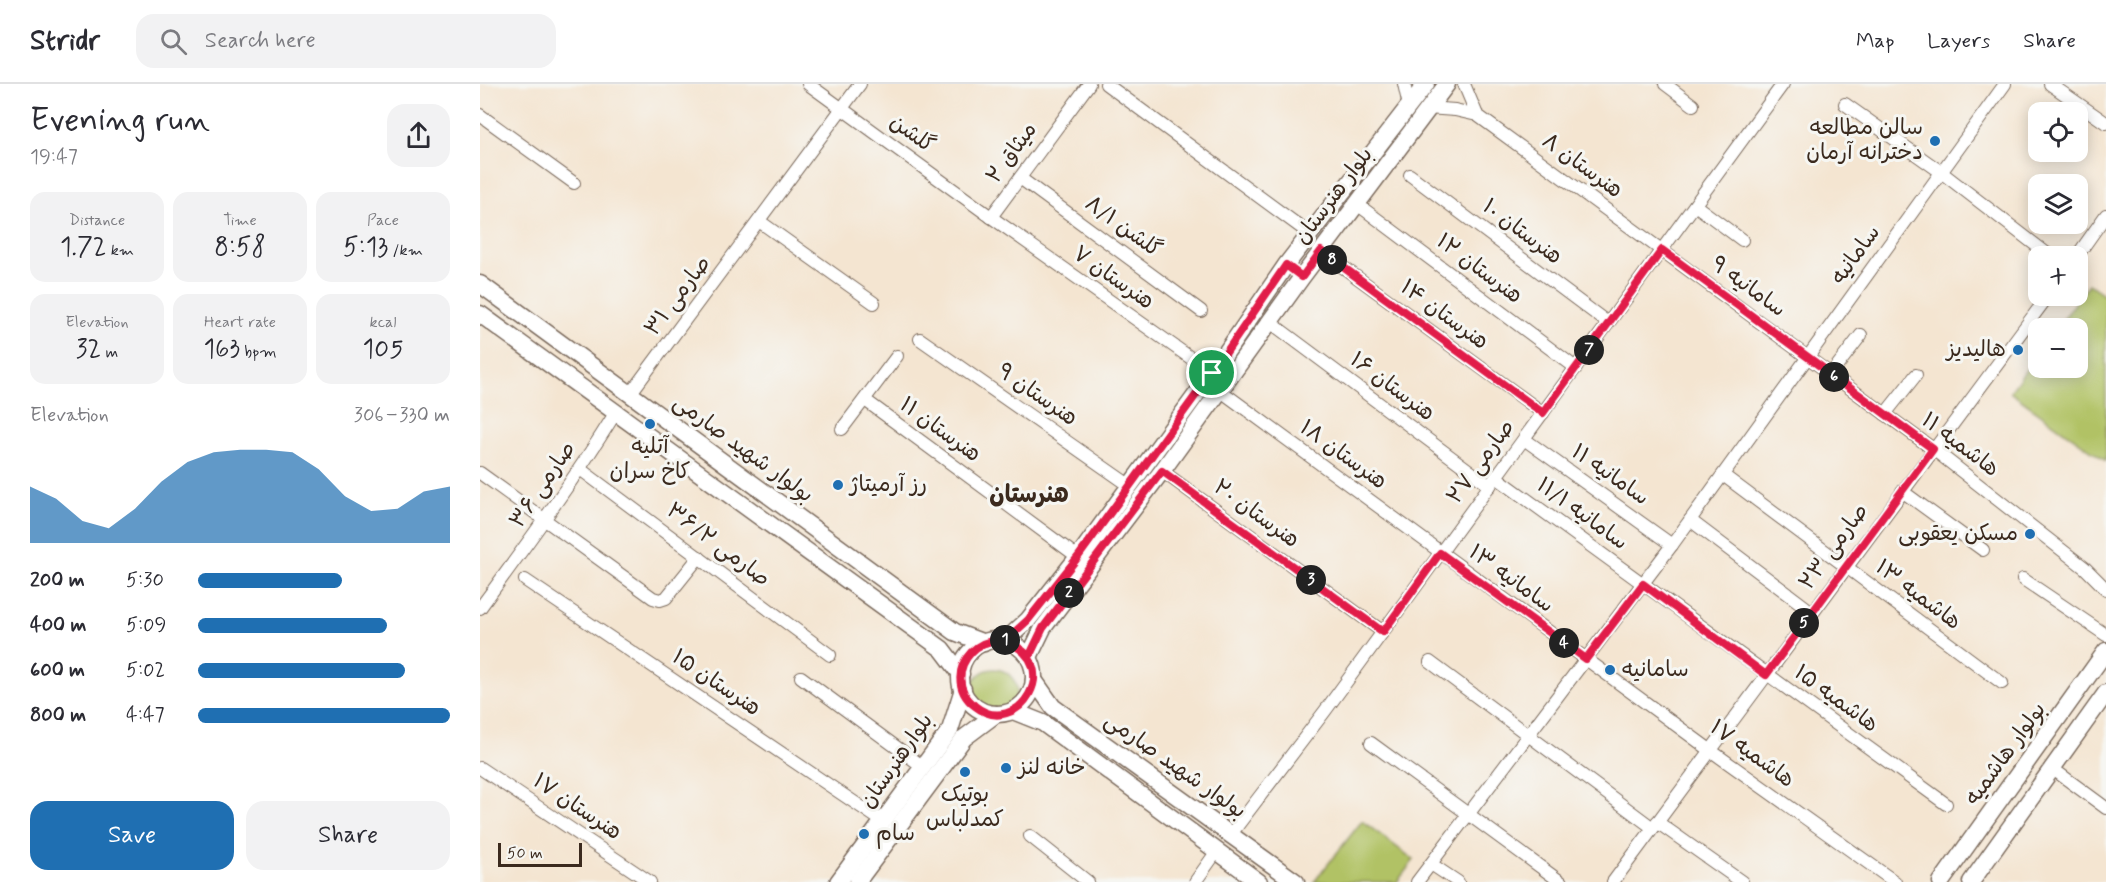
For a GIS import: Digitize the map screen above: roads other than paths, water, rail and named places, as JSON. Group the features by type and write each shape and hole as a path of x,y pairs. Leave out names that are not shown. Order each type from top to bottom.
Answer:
{"main road":[{"name":"بلوار هنرستان","path":"1005,641 1028,620 1078,557 1212,373 1286,265 1426,84"},
{"name":"بلوار هنرستان","path":"1029,657 1043,628 1162,471 1321,251 1447,84"},
{"path":"1286,265 1302,277"},
{"name":"بولوار شهید صارمی","path":"483,293 630,394 955,632 984,643"},
{"name":"بولوار شهید صارمی","path":"480,314 942,649 962,681"},
{"path":"1005,641 1014,644 1029,657 1034,680 1028,698 1013,711 996,714 985,712 975,707 968,699 962,681 968,655 984,643 1005,641"},
{"name":"بولوار هاشمیه","path":"1941,882 2106,651"},
{"name":"بولوار شهید صارمی","path":"1034,680 1053,707 1296,882"},
{"name":"بلوارهنرستان","path":"837,882 950,730 962,681"},
{"name":"بولوار هاشمیه","path":"1971,882 2106,693"},
{"name":"بولوار شهید صارمی","path":"1013,711 1043,723 1259,882"},
{"name":"بلوارهنرستان","path":"857,882 964,738 996,714"},
{"path":"1962,853 1981,868"}],"street":[{"name":"گلشن","path":"808,84 991,218"},
{"name":"صارمی ۳۱","path":"630,394 860,84"},
{"name":"میثاق ۲","path":"991,218 1089,84"},
{"path":"1106,84 1310,234"},
{"path":"1404,84 1409,106"},
{"path":"1464,84 1477,115"},
{"path":"1665,84 1693,105"},
{"name":"صارمی ۲۷","path":"1231,834 1325,711 1783,84"},
{"name":"سامانیه","path":"1417,882 1672,545 2005,84"},
{"path":"2050,84 2106,123"},
{"path":"1845,104 1941,172 2037,246"},
{"name":"هنرستان ۸","path":"1427,108 1455,110 1477,115 1662,250"},
{"path":"480,115 574,183"},
{"name":"هنرستان ۱۰","path":"1410,175 1608,323"},
{"name":"گلشن ۸/۱","path":"1020,178 1201,311"},
{"name":"هنرستان ۱۲","path":"1357,204 1576,368"},
{"path":"1695,205 1742,240"},
{"path":"2083,246 2106,215"},
{"name":"هنرستان ۷","path":"991,218 1212,373"},
{"path":"759,221 874,303"},
{"name":"سامانیه ۹","path":"1662,250 1809,358"},
{"name":"هنرستان ۱۴","path":"1321,251 1543,413"},
{"name":"صارمی ۲۳","path":"1613,882 2040,306"},
{"name":"هنرستان ۱۶","path":"1270,322 1493,481"},
{"path":"1831,374 1861,335"},
{"name":"هنرستان ۹","path":"920,339 1129,485"},
{"path":"842,429 897,356"},
{"name":"هاشمیه ۱۱","path":"1809,358 1933,449 2085,568"},
{"path":"1885,414 1916,375"},
{"name":"هنرستان ۱۸","path":"1221,391 1440,553"},
{"name":"هنرستان ۱۱","path":"865,400 1078,557"},
{"name":"صارمی ۳۶","path":"480,608 545,520 616,412"},
{"name":"سامانیه ۱۱","path":"1524,439 1672,545"},
{"name":"صارمی ۳۶/۲","path":"580,469 830,655"},
{"name":"هنرستان ۲۰","path":"1162,471 1383,632"},
{"path":"480,473 653,598 660,600 666,598 699,557"},
{"name":"هاشمیه ۱۳","path":"1723,475 2002,683"},
{"name":"سامانیه ۱۱/۱","path":"1493,481 1643,584"},
{"path":"1902,490 1983,549"},
{"path":"1690,520 1812,612"},
{"name":"سامانیه ۱۳","path":"1440,553 1586,659"},
{"path":"2085,568 2106,576"},
{"path":"2085,568 2106,589"},
{"path":"2023,579 2106,635"},
{"name":"هنرستان ۱۵","path":"525,580 882,821"},
{"name":"هاشمیه ۱۵","path":"1643,584 1946,804"},
{"name":"هاشمیه ۱۷","path":"1586,659 1895,882"},
{"path":"1430,663 1624,806 1742,882"},
{"path":"801,677 922,766"},
{"path":"1371,743 1561,882"},
{"name":"هنرستان ۱۷","path":"480,768 650,882"},
{"path":"2053,769 2106,808"},
{"path":"1030,836 1088,882"},
{"path":"1195,882 1216,851"},
{"path":"1431,864 1458,882"}],"place":[{"name":"سالن مطالعه دخترانه آرمان","path":"1935,141"},
{"name":"هالیدیز","path":"2018,350"},
{"name":"آتلیه کاخ سران","path":"650,424"},
{"name":"رز آرمیتاژ","path":"838,485"},
{"name":"مسکن یعقوبی","path":"2030,534"},
{"name":"سامانیه","path":"1610,670"},
{"name":"خانه لنز","path":"1006,768"},
{"name":"بوتیک کمدلباس","path":"965,772"},
{"name":"سام","path":"864,834"}],"district":[{"name":"هنرستان","path":"1029,495"}]}
